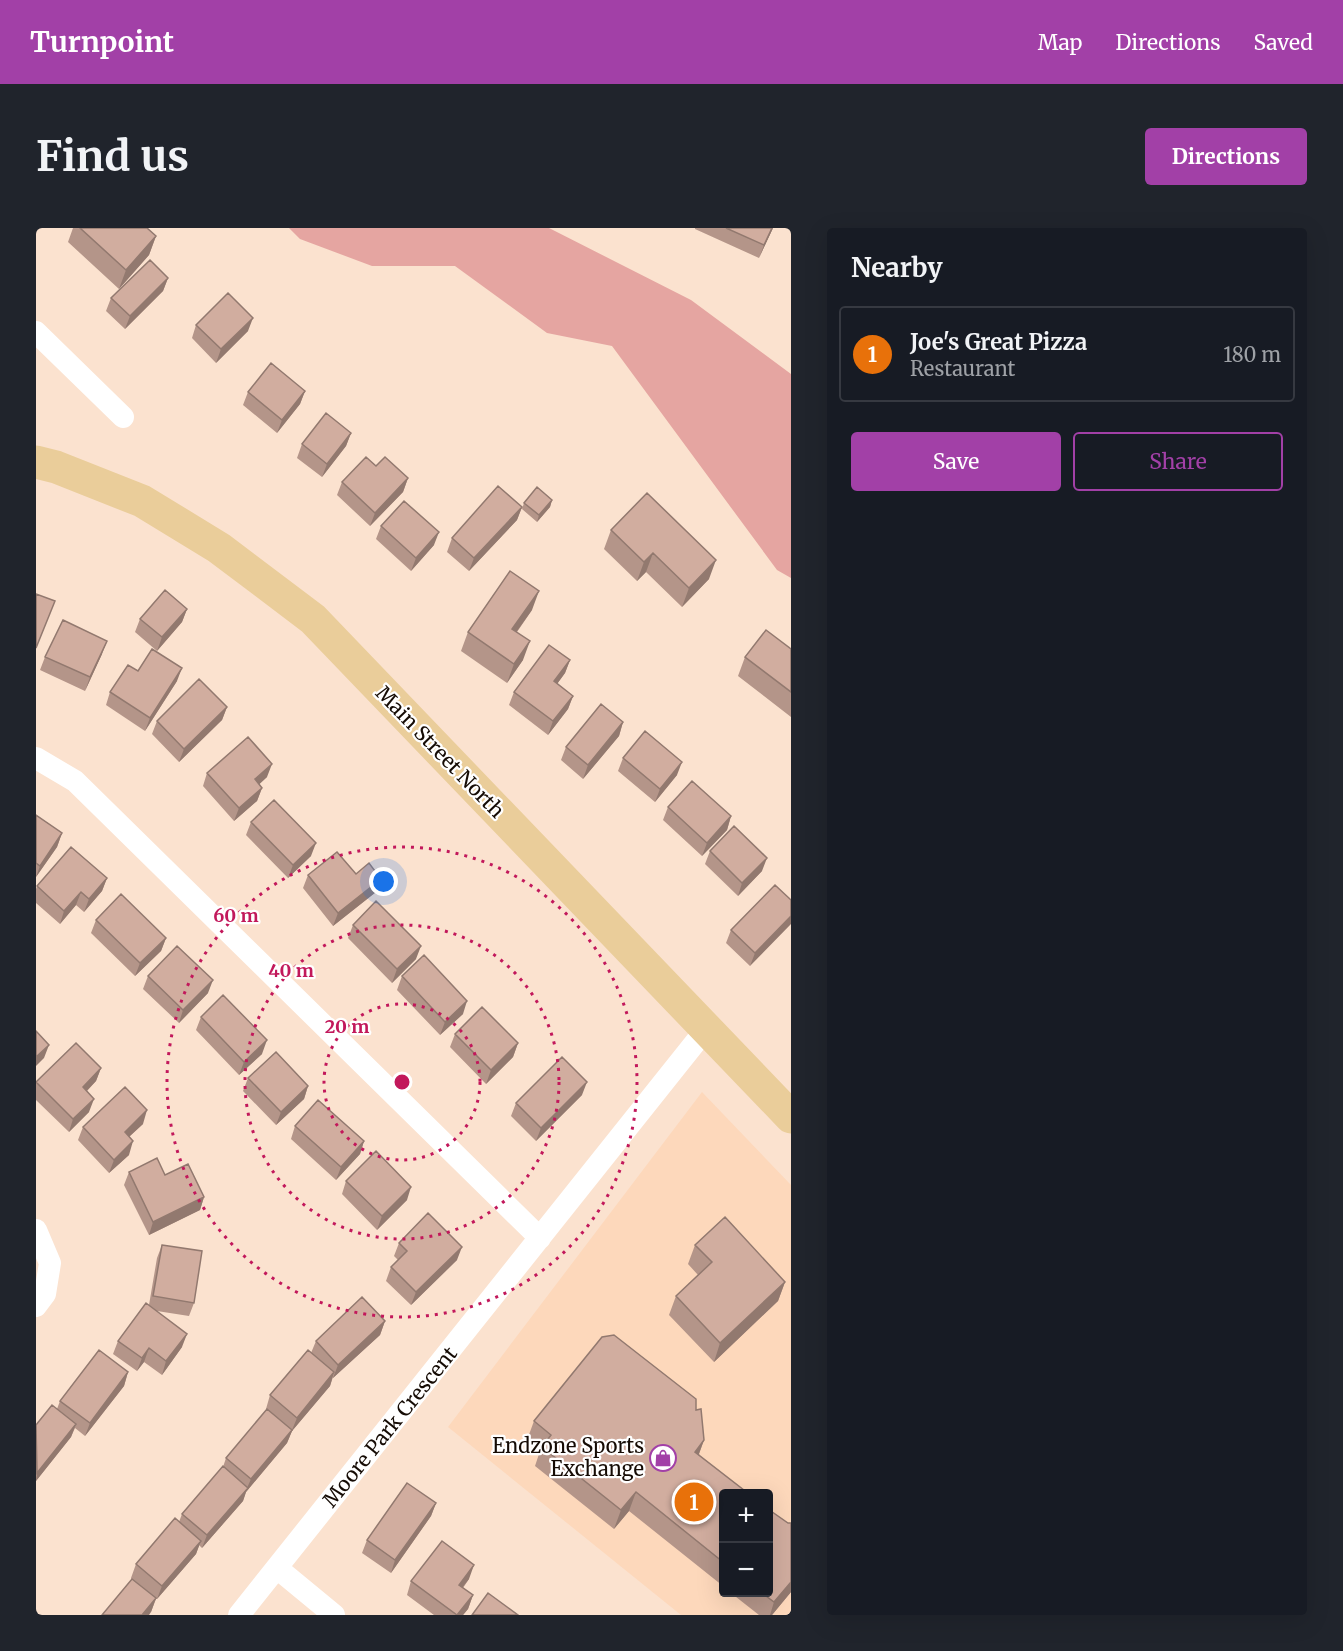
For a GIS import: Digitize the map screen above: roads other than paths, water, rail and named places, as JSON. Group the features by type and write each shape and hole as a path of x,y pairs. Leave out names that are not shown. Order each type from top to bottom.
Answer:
{"main road":[{"name":"Main Street North","path":"36,462 56,467 142,501 219,548 313,619 791,1117"}],"street":[{"path":"36,332 123,417"},
{"path":"36,758 75,781 540,1238"},
{"name":"Moore Park Crescent","path":"239,1615 706,1029"},
{"path":"36,1230 50,1263 45,1294 36,1306"},
{"path":"277,1568 334,1615"}],"place":[{"name":"Endzone Sports Exchange","path":"663,1458"},
{"name":"Joe's Great Pizza","path":"694,1502"}]}
